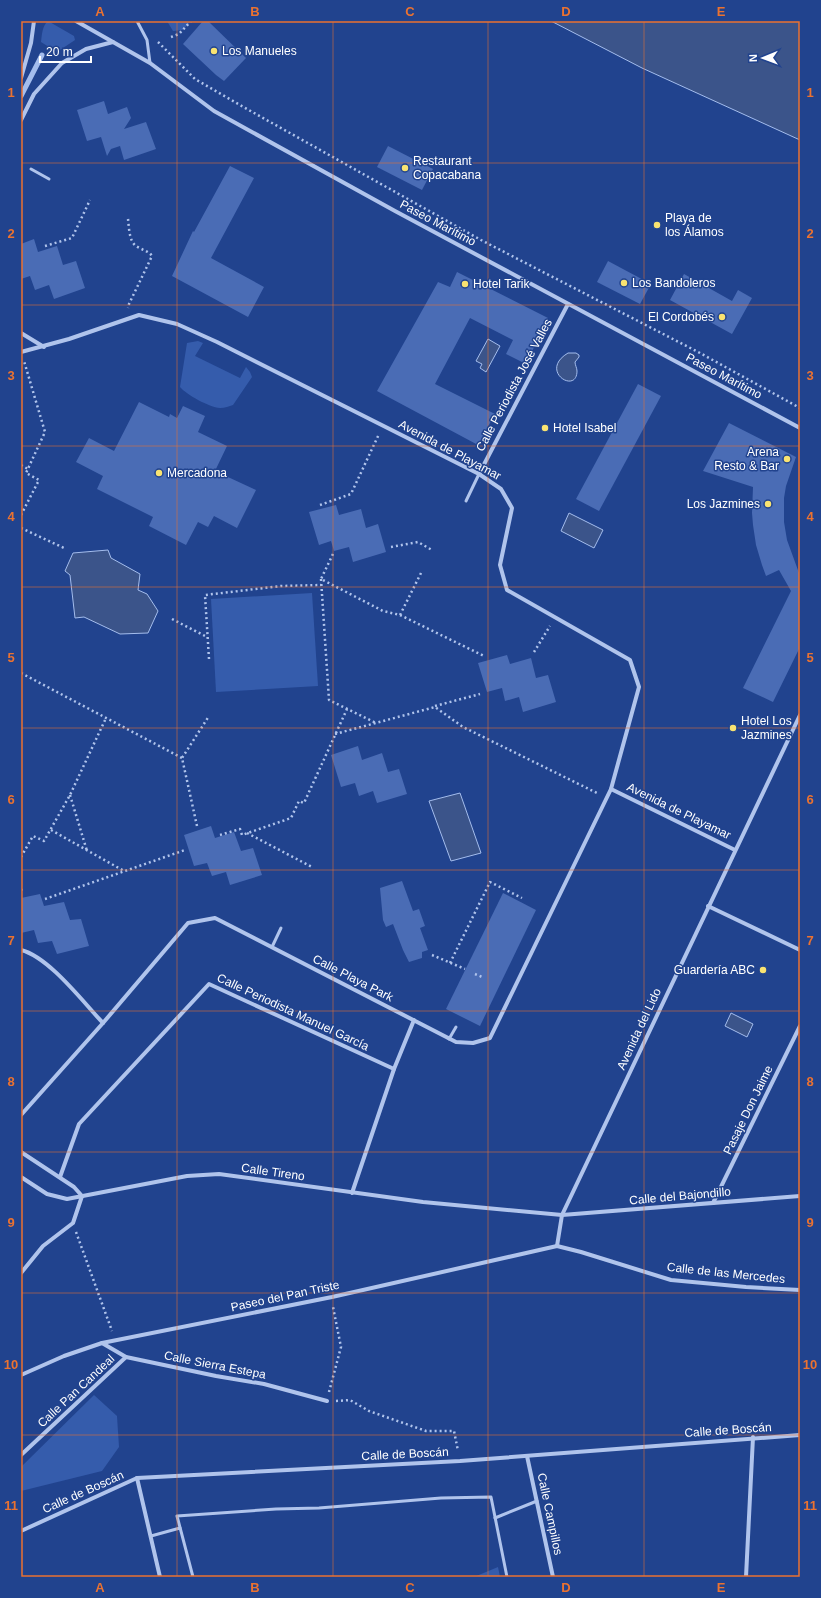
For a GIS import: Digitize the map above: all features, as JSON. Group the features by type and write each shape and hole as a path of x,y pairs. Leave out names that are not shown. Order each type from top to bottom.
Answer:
{"street":[{"path":"21,78 31,43 34,21"},
{"name":"Paseo Marítimo","path":"76,21 150,63 214,111 568,304 800,428"},
{"path":"21,120 34,94 62,63 86,49 113,42"},
{"name":"Calle Periodista José Valles","path":"479,474 568,304"},
{"name":"Avenida de Playamar","path":"21,352 44,347 139,315 177,324 217,342 479,474 501,489 512,508 500,565 507,590 630,660 639,687 611,788 735,850"},
{"path":"21,333 44,347"},
{"name":"Avenida del Lido","path":"557,1246 562,1215 800,715"},
{"name":"Calle Playa Park","path":"21,1116 188,923 216,918 449,1039 456,1042 473,1043 490,1038 611,788"},
{"path":"708,906 800,950"},
{"path":"21,950 28,952 58,974 102,1023"},
{"name":"Calle Periodista Manuel García","path":"60,1177 79,1124 209,984 394,1069"},
{"path":"352,1193 394,1069 414,1020"},
{"name":"Pasaje Don Jaime","path":"713,1203 800,1026"},
{"path":"21,1152 74,1187 82,1196 73,1223 42,1246 21,1273"},
{"name":"Calle Tireno","path":"21,1177 47,1194 66,1199 187,1176 219,1174 423,1202 562,1215"},
{"name":"Calle del Bajondillo","path":"562,1215 800,1196"},
{"name":"Calle de las Mercedes","path":"557,1246 582,1252 671,1280 800,1290"},
{"name":"Paseo del Pan Triste","path":"21,1375 64,1356 102,1343 332,1297 557,1246"},
{"name":"Calle Sierra Estepa","path":"102,1343 126,1357 216,1376 264,1384 328,1401"},
{"name":"Calle Pan Candeal","path":"21,1455 126,1357"},
{"name":"Calle de Boscán","path":"21,1531 137,1478 460,1461 753,1437 800,1435"},
{"path":"746,1577 753,1437"},
{"name":"Calle Campillos","path":"527,1456 553,1577"},
{"path":"137,1478 160,1577"}],"lane":[{"path":"137,21 147,40 150,63"},
{"path":"31,170 49,179"},
{"path":"466,502 479,474"},
{"path":"272,947 281,928"},
{"path":"449,1039 456,1028"},
{"path":"193,1577 177,1516 276,1509 319,1508 441,1498 491,1497 507,1577"},
{"path":"495,1518 537,1501"},
{"path":"151,1536 180,1528"}],"path":[{"path":"171,37 179,34 191,21"},
{"path":"157,40 161,46 194,79 234,102 481,240 700,353 800,408"},
{"path":"45,246 72,238 90,200"},
{"path":"128,219 132,241 135,245 150,253 152,256 129,304"},
{"path":"21,352 45,432 26,473 39,480 21,515"},
{"path":"320,505 351,494 383,426"},
{"path":"21,465 28,469"},
{"path":"21,528 64,548"},
{"path":"391,547 418,542 432,550"},
{"path":"333,554 321,578 329,700 376,723"},
{"path":"400,615 422,570"},
{"path":"321,578 383,611 400,615 484,656"},
{"path":"209,659 205,596 281,586 321,585"},
{"path":"172,619 208,637"},
{"path":"534,652 545,634"},
{"path":"21,673 182,758"},
{"path":"335,734 480,694"},
{"path":"435,706 463,727 606,798"},
{"path":"246,833 291,818 299,801 304,803 347,709"},
{"path":"197,826 182,758 209,716"},
{"path":"21,857 33,836 44,842 70,795 106,718"},
{"path":"70,795 87,851"},
{"path":"220,835 240,829 242,834 246,833 312,867"},
{"path":"51,830 124,871"},
{"path":"45,899 185,850"},
{"path":"450,962 490,882 522,898"},
{"path":"21,889 23,893"},
{"path":"432,954 465,969"},
{"path":"475,974 482,977"},
{"path":"73,1223 116,1341"},
{"path":"332,1297 340,1347 328,1401 350,1400 369,1411 426,1431 454,1431 460,1461"}],"shaded area":[{"path":"48,21 74,36 75,40 57,52 41,42 43,28"},
{"path":"167,21 191,21 183,30 173,31"},
{"path":"551,21 800,21 800,140 642,68"},
{"path":"488,339 500,346 486,372 480,368 482,364 476,361"},
{"path":"198,341 203,343 195,356 240,378 246,367 250,372 252,377 233,405 220,408 215,407 193,397 180,387 187,343"},
{"path":"568,353 576,353 579,355 575,362 577,371 575,378 571,381 566,381 561,378 557,367 560,360"},
{"path":"569,513 603,530 594,548 561,531"},
{"path":"108,550 111,558 140,574 138,590 147,594 158,611 148,633 120,634 84,617 75,618 70,575 65,571 73,553"},
{"path":"312,593 318,686 216,692 211,599"},
{"path":"460,793 481,853 451,861 429,801"},
{"path":"731,1013 753,1024 747,1037 725,1026"},
{"path":"94,1395 117,1416 119,1447 102,1471 21,1491 21,1467"},
{"path":"498,1567 500,1577 474,1577"}],"building":[{"name":"Los Manueles","path":"203,21 208,21 246,58 224,81 183,44"},
{"path":"104,101 108,114 127,107 131,118 124,129 146,122 156,149 124,160 120,146 111,149 107,156 101,137 87,141 77,110"},
{"name":"Restaurant Copacabana","path":"388,146 433,169 422,190 377,167"},
{"path":"230,166 254,178 211,258 264,287 248,317 172,276 193,231 194,232"},
{"path":"34,239 38,252 57,246 63,265 76,261 85,288 54,299 49,285 35,290 30,276 21,279 21,244"},
{"name":"Los Bandoleros","path":"608,261 651,284 640,304 597,282"},
{"path":"457,272 548,318 526,364 506,354 513,340 470,318 435,384 495,414 478,445 377,391 438,282 450,287"},
{"name":"El Cordobés","path":"684,274 732,301 738,290 752,298 732,334 670,300"},
{"path":"638,384 661,396 599,511 576,499"},
{"name":"Mercadona","path":"139,402 169,417 170,414 177,418 183,406 205,416 198,432 227,446 215,471 256,490 237,528 214,516 208,527 198,522 186,545 149,526 153,517 97,489 103,476 76,462 89,438 114,451"},
{"name":"Los Jazmines","path":"729,423 796,457 786,486 784,498 784,522 787,540 799,573 800,572 800,647 773,702 743,688 791,591 779,570 766,576 756,545 753,525 753,487 703,471"},
{"path":"336,505 339,515 361,509 366,528 378,524 386,552 353,562 349,547 334,551 331,541 319,545 309,512"},
{"path":"507,655 510,664 531,658 536,678 548,675 556,702 523,712 519,697 505,701 502,688 487,692 478,663"},
{"path":"358,746 362,760 382,753 388,772 399,769 407,794 377,803 373,791 359,796 355,783 341,787 331,755"},
{"path":"211,826 215,838 234,832 241,851 253,848 262,875 230,885 226,872 212,876 207,863 194,866 184,835"},
{"path":"402,881 413,911 419,909 425,926 420,928 428,950 422,952 422,958 409,962 393,924 386,927 383,920 380,888"},
{"path":"503,893 536,910 480,1026 446,1009"},
{"path":"40,894 44,906 64,902 70,920 81,919 89,946 57,954 52,941 38,943 34,930 21,933 21,898"}],"waterway":[{"path":"21,96 42,55"}],"place":[{"name":"Los Manueles","path":"214,51"},
{"name":"Restaurant Copacabana","path":"405,168"},
{"name":"Playa de los Álamos","path":"657,225"},
{"name":"Los Bandoleros","path":"624,283"},
{"name":"Hotel Tarik","path":"465,284"},
{"name":"El Cordobés","path":"722,317"},
{"name":"Hotel Isabel","path":"545,428"},
{"name":"Arena Resto & Bar","path":"787,459"},
{"name":"Mercadona","path":"159,473"},
{"name":"Los Jazmines","path":"768,504"},
{"name":"Hotel Los Jazmines","path":"733,728"},
{"name":"Guardería ABC","path":"763,970"}]}
